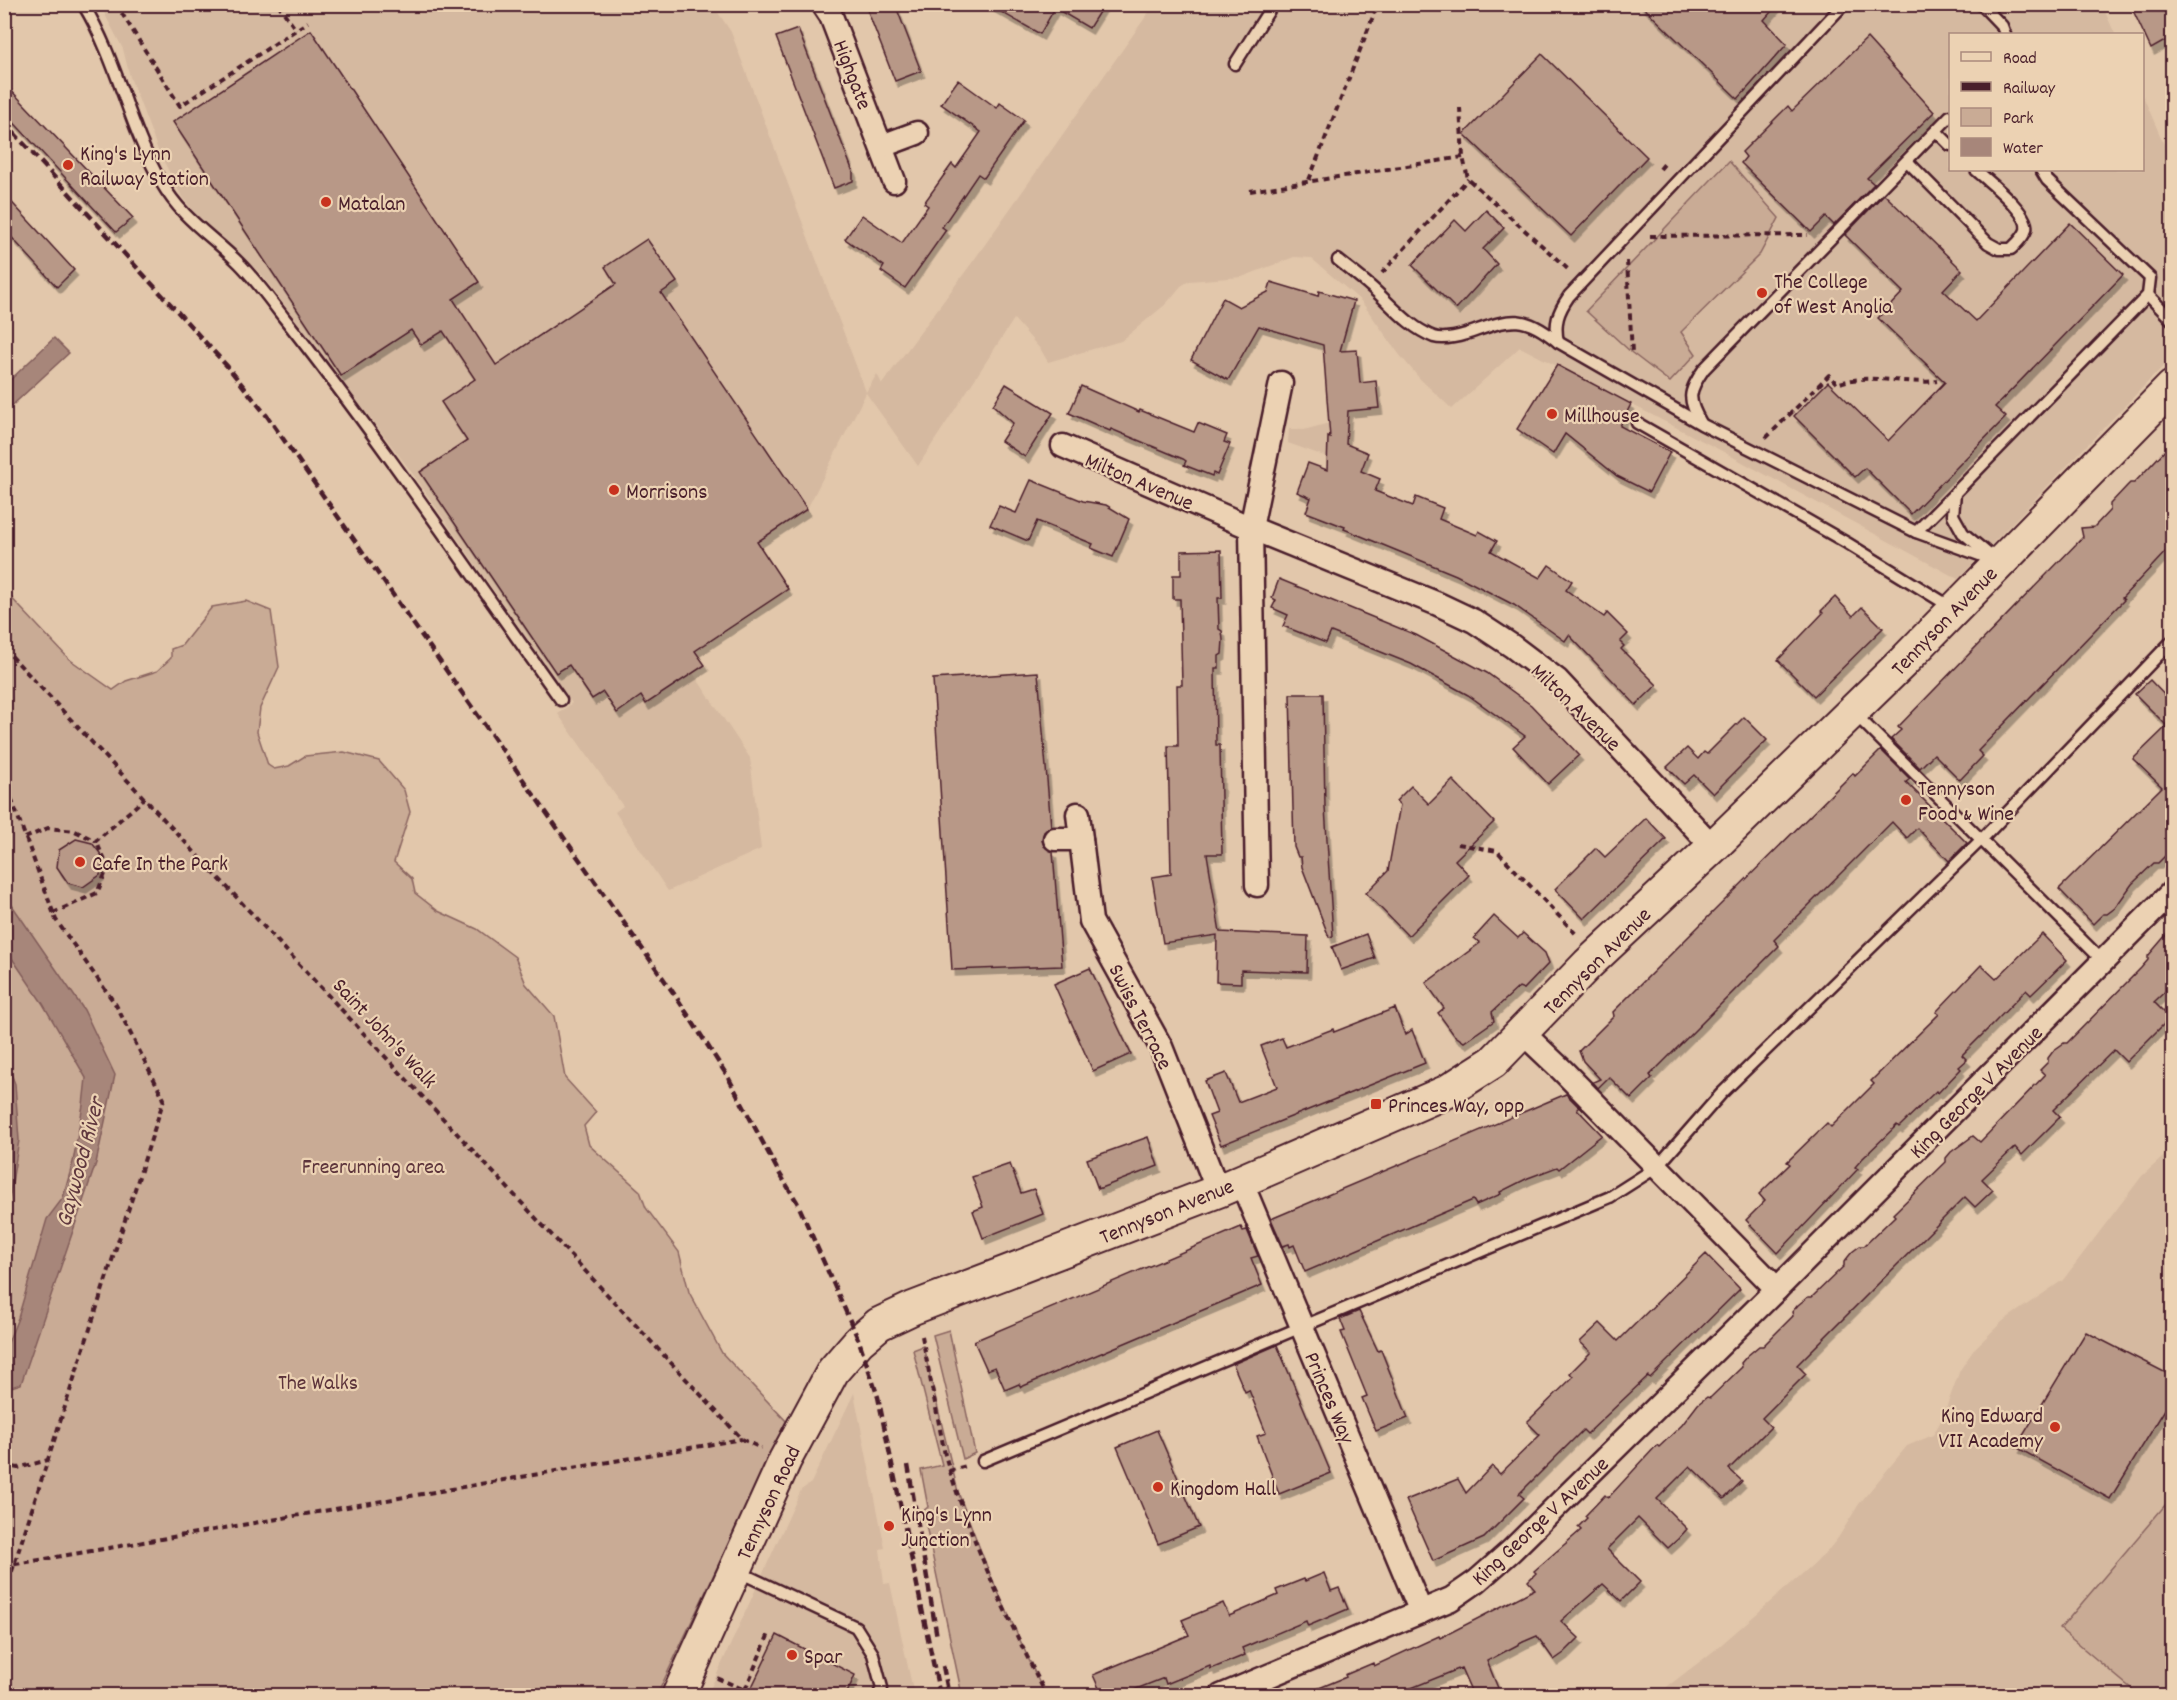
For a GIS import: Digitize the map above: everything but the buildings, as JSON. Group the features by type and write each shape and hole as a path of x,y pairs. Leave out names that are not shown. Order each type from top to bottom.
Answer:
{"main road":[{"name":"Tennyson Avenue","path":"879,1324 913,1308 1230,1186 1446,1092 1493,1062 1597,956 1853,712 1999,562 2164,400"},
{"name":"Tennyson Road","path":"678,1695 785,1460 833,1371 859,1341 879,1324"}],"street":[{"name":"Highgate","path":"823,4 831,16 894,181"},
{"path":"882,146 917,134"},
{"path":"1257,885 1251,528 1281,383"},
{"name":"Milton Avenue","path":"1062,446 1474,621 1557,680 1713,847"},
{"name":"Swiss Terrace","path":"1078,814 1091,921 1161,1047 1230,1186"},
{"path":"1056,839 1081,839"},
{"name":"King George V Avenue","path":"1221,1695 1451,1599 1478,1581 1777,1289 2172,892"},
{"path":"1523,1033 1777,1289"},
{"name":"Princes Way","path":"1230,1186 1301,1326 1421,1612"}],"lane":[{"path":"83,4 110,55 140,141 167,192 180,210 238,262 285,319 376,441 561,700"},
{"path":"1235,64 1273,4"},
{"path":"1558,342 1555,327 1558,312 1569,296 1844,4"},
{"path":"1981,4 2002,26 2006,33"},
{"path":"1701,424 1692,407 1690,396 1695,382 1704,369 1908,162 1949,117"},
{"path":"1936,131 1949,145"},
{"path":"1908,162 1988,243 1999,249 2011,249 2026,232 2027,223 2019,210 1977,171"},
{"path":"1916,532 2148,295 2150,278 2047,180 2042,171"},
{"path":"1338,260 1409,322 1436,337 1454,338 1496,324 1525,321 1543,329 1558,342 1701,424 1916,532 1999,562"},
{"path":"2148,295 2172,320"},
{"path":"1637,423 1847,543 1954,609"},
{"path":"1955,493 1953,515 1963,532 1999,562"},
{"path":"983,1461 1610,1197 1657,1167 1720,1094 1982,839 2172,641"},
{"path":"1853,712 2104,962"},
{"path":"735,1570 856,1627 873,1654 882,1688 878,1695"}],"path":[{"path":"116,4 180,106 308,22"},
{"path":"278,4 296,30"},
{"path":"1308,181 1378,4"},
{"path":"1460,108 1462,158 1468,179 1582,282"},
{"path":"1250,191 1462,158"},
{"path":"1370,286 1468,179"},
{"path":"1632,353 1626,236 1835,236"},
{"path":"1753,450 1829,375 1837,384 1850,379 1864,378 1920,383 1937,381"},
{"name":"Saint John's Walk","path":"4,648 742,1439 15,1564"},
{"path":"4,779 56,920 116,1005 164,1099 4,1596"},
{"path":"96,841 145,798"},
{"path":"26,838 48,828 75,831 96,841 108,867 97,893 53,913"},
{"path":"1458,844 1497,851 1597,956"},
{"path":"920,1326 949,1471 980,1553 1013,1629 1047,1695"},
{"path":"4,1465 18,1468 49,1460"},
{"path":"4,1566 15,1564"},
{"path":"691,1666 745,1690 770,1631"}],"shaded area":[{"path":"100,5 713,5 731,32 866,392 877,374 882,384 974,260 1154,5 2102,5 2115,33 1949,33 1949,171 2144,171 2144,98 2172,163 2172,357 1958,579 1720,450 1520,347 1452,409 1420,379 1361,301 1311,258 1294,257 1242,277 1189,281 1181,286 1166,304 1121,341 1048,362 1041,350 1014,319 918,466 866,393 807,509 757,542 788,589 696,651 705,665 693,673 750,758 761,849 668,891 615,812 623,806 558,714 572,703 410,470 261,274 196,214 182,197 158,150 130,77 123,49"},
{"path":"1329,423 1327,457 1288,443 1289,429 1304,430"},
{"name":"King Edward VII Academy","path":"2172,1149 2172,1695 1655,1696 1715,1650 1825,1554 1859,1504 1907,1446 1933,1435 1942,1419 1960,1370 1975,1348 2003,1321 2063,1280 2142,1176"},
{"path":"854,1393 885,1548 880,1549 884,1584 890,1583 914,1695 707,1696 801,1490 811,1483"}],"green space":[{"path":"1729,161 1779,218 1760,254 1681,332 1696,354 1670,382 1632,353 1586,311"},
{"name":"The Walks","path":"4,590 69,659 113,690 126,681 157,671 171,658 171,649 182,645 212,607 246,601 271,611 279,667 260,708 257,732 268,765 274,769 289,766 305,756 344,752 379,761 404,790 410,812 394,862 412,879 415,893 438,911 477,929 515,957 526,984 554,1016 565,1078 596,1112 584,1126 589,1145 640,1191 646,1208 679,1252 689,1292 722,1353 786,1421 657,1695 5,1695"},
{"path":"949,1330 975,1453 963,1459 933,1335"},
{"path":"923,1346 958,1492 989,1572 1045,1695 962,1695 923,1511 928,1507 921,1470 942,1465 913,1350"},
{"path":"2172,1497 2172,1695 2139,1695 2060,1629"}],"water":[{"path":"54,338 69,353 5,412 5,385"},
{"name":"Gaywood River","path":"5,895 84,1010 115,1075 96,1163 21,1384 5,1389 5,1350 18,1318 47,1219 63,1198 73,1162 86,1078 43,1004 5,948"},
{"path":"5,1058 15,1084 19,1140 5,1225"}],"railway":[{"path":"4,122 227,366 267,416 677,998 728,1077 797,1202 859,1341 878,1397 940,1696"},
{"path":"908,1465 937,1637"},
{"path":"943,1666 949,1696"}],"place":[{"name":"King's Lynn Railway Station","path":"68,165"},
{"name":"Matalan","path":"326,202"},
{"name":"The College of West Anglia","path":"1762,293"},
{"name":"Millhouse","path":"1552,414"},
{"name":"Morrisons","path":"614,490"},
{"name":"Tennyson Food & Wine","path":"1906,800"},
{"name":"Cafe In the Park","path":"80,862"},
{"name":"Princes Way, opp","path":"1376,1104"},
{"name":"King Edward VII Academy","path":"2055,1427"},
{"name":"Kingdom Hall","path":"1158,1487"},
{"name":"King's Lynn Junction","path":"889,1526"},
{"name":"Spar","path":"792,1655"}],"park label":[{"name":"Freerunning area","path":"373,1165"}]}
